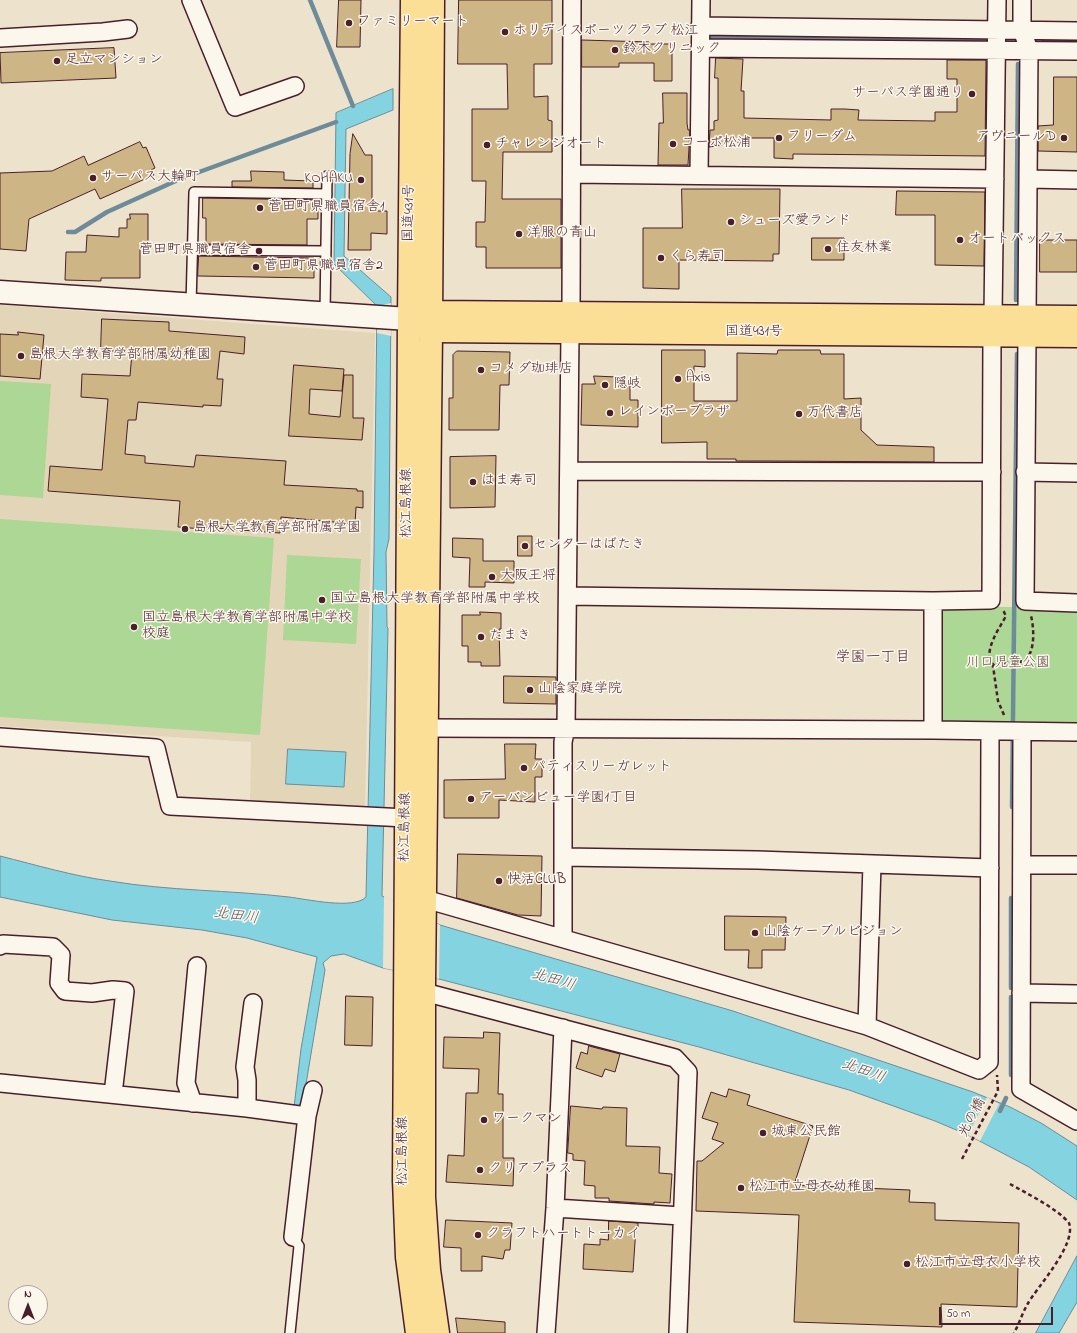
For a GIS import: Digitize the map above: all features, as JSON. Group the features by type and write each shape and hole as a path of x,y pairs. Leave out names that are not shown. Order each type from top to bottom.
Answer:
{"main road":[{"path":"412,0 422,80"},
{"path":"422,80 433,0"},
{"name":"国道431号","path":"422,80 432,107 431,321"},
{"name":"国道431号","path":"422,80 411,107 409,319 431,321 1027,326 1077,317"},
{"name":"国道431号","path":"431,321 541,312 571,322"},
{"name":"松江島根線","path":"409,319 396,818 418,905"},
{"name":"松江島根線","path":"431,321 426,728 418,905 418,984 424,1197 429,1270 438,1333"},
{"name":"国道431号","path":"1027,326 1077,336"},
{"name":"松江島根線","path":"417,1333 407,1257 404,1180 418,984"}],"street":[{"path":"191,0 235,107 295,86"},
{"path":"563,938 563,742 566,728 571,322 572,0"},
{"path":"698,175 701,0"},
{"path":"568,596 933,601 991,600 996,0"},
{"path":"1022,0 1022,30 1029,50 1024,601 1077,603"},
{"path":"700,26 1077,31"},
{"path":"0,38 104,32 128,29"},
{"path":"700,48 1077,51"},
{"path":"572,174 995,179"},
{"path":"1029,179 1077,180"},
{"path":"0,292 325,315 409,319"},
{"path":"569,471 992,472"},
{"path":"1025,472 1077,473"},
{"path":"933,601 933,730"},
{"path":"426,728 933,730 990,732 1013,729 1077,732"},
{"path":"1013,729 1022,865 1021,1089 1077,1121"},
{"path":"418,905 563,938 867,1026 979,1070 989,1062 990,732"},
{"path":"0,737 156,748 170,806 396,818"},
{"path":"563,857 757,860 990,868"},
{"path":"867,1026 872,864"},
{"path":"1022,865 1077,866"},
{"path":"0,946 3,944 53,947 62,955 59,983 65,990 92,993 113,990 125,991 113,1094"},
{"path":"193,1103 186,1084 197,966"},
{"path":"418,984 563,1028 675,1058 688,1072 681,1216 678,1333"},
{"path":"1021,993 1077,994"},
{"path":"247,1108 247,1080 245,1067 253,1003"},
{"path":"546,1333 555,1208 563,1028"},
{"path":"0,1083 247,1108 307,1116"},
{"path":"293,1237 307,1116 313,1090"},
{"path":"555,1208 681,1216"}],"lane":[{"path":"325,315 327,176"},
{"path":"191,305 194,192 327,194"},
{"path":"193,250 326,251"},
{"path":"290,1333 299,1246 293,1237"}],"path":[{"path":"1013,729 1004,713 996,691 992,666 994,664 1009,661 1018,662 1026,659 1031,651 1032,618 1024,601"},
{"name":"光の橋","path":"962,1159 998,1091"},
{"path":"1010,1184 1054,1211 1070,1223 1072,1232 1068,1249 1062,1261 1055,1272 1039,1287 1027,1305 1014,1333"}],"shaded area":[{"name":"島根大学教育学部附属学園","path":"0,305 375,333 365,808 250,803 251,742 0,726"}],"green space":[{"path":"0,381 51,384 43,498 0,495"},
{"name":"国立島根大学教育学部附属中学校 校庭","path":"0,519 274,538 260,735 0,717"},
{"name":"国立島根大学教育学部附属中学校","path":"287,555 361,559 356,644 283,640"},
{"name":"川口児童公園","path":"943,606 1077,608 1077,722 943,721 940,718 940,611"}],"water":[{"name":"北田川","path":"393,89 393,110 346,129 344,256 391,297 389,539 386,552 388,628 382,896 440,925 733,1011 973,1092 1010,1107 1041,1123 1077,1146 1077,1200 1029,1167 968,1135 935,1121 849,1090 699,1047 439,979 383,968 344,954 331,956 323,963 325,970 302,1108 294,1107 301,1049 317,957 247,938 202,930 112,920 0,897 0,856 96,879 132,884 177,889 289,897 329,903 351,903 360,901 366,897 374,552 377,306 334,264 336,113"},
{"path":"288,749 346,752 344,787 286,784"},
{"path":"1077,1256 1077,1302 1059,1333 1036,1333"}],"pier":[{"path":"391,303 391,336 377,333 378,306"},
{"path":"384,896 440,925 439,979 383,968"},
{"path":"987,1097 999,1104 980,1141 968,1135"}],"building":[{"name":"ファミリーマート","path":"339,0 361,0 360,47 337,47"},
{"path":"459,0 552,0 552,64 534,64 534,97 548,96 548,120 552,121 552,152 503,152 502,199 561,199 561,268 486,268 486,247 476,247 476,222 485,222 486,181 472,181 472,109 508,109 507,64 458,64"},
{"name":"鈴木クリニック","path":"582,40 672,44 672,81 654,81 654,63 619,63 619,67 582,67"},
{"name":"足立マンション","path":"114,48 116,78 1,83 0,53"},
{"name":"サーパス学園通り","path":"716,58 743,59 741,91 744,91 744,118 831,120 831,109 845,109 859,110 858,120 935,121 935,112 957,112 957,79 947,79 947,60 986,60 985,156 793,154 793,159 774,158 774,138 747,138 747,142 723,143 723,145 709,147 710,130 714,130 714,121 718,120 718,78 715,78"},
{"path":"1054,77 1077,77 1077,152 1038,151 1038,126 1053,125"},
{"name":"コーポ松浦","path":"663,93 687,93 687,123 688,130 690,130 688,165 658,165 659,123 663,123"},
{"path":"353,134 365,155 372,155 372,211 387,211 387,234 371,233 371,250 348,250 350,154"},
{"name":"サーパス大輪町","path":"140,142 143,148 146,147 155,168 151,170 154,175 100,199 95,189 29,219 26,251 0,249 0,173 52,171 84,156 88,165"},
{"path":"251,171 284,172 284,180 313,181 313,188 232,187 232,181 251,181"},
{"name":"シューズ愛ランド","path":"682,189 780,189 779,254 773,254 773,261 679,260 679,289 643,288 643,228 682,228"},
{"name":"オートバックス","path":"897,191 985,192 984,266 935,265 935,215 896,215"},
{"path":"203,198 318,200 318,219 307,219 307,245 206,244 206,218 203,218"},
{"path":"130,214 148,214 148,247 140,247 140,278 101,278 101,281 65,280 66,252 86,252 87,235 119,237 119,228 127,228 127,219 130,219"},
{"name":"住友林業","path":"812,238 844,238 844,260 812,260"},
{"path":"1040,240 1077,240 1077,272 1040,272"},
{"name":"菅田町県職員宿舎2","path":"199,256 314,258 314,278 198,276"},
{"path":"102,319 169,322 169,331 245,337 244,354 220,351 217,379 223,379 221,406 203,405 203,407 138,402 136,420 128,420 125,454 145,456 145,463 194,467 196,455 286,461 284,485 357,489 357,491 363,491 363,508 356,507 355,524 281,517 280,533 203,527 203,529 178,527 180,501 48,491 50,466 102,470 108,399 81,397 82,374 130,376 132,353 101,350"},
{"name":"島根大学教育学部附属幼稚園","path":"18,332 44,335 40,379 0,376 0,334 18,335"},
{"name":"万代書店","path":"662,350 705,350 705,367 694,366 694,401 737,401 737,353 777,354 778,350 820,350 821,354 844,354 844,399 861,398 861,430 877,445 934,447 934,462 736,461 736,459 707,459 707,442 662,443"},
{"path":"457,351 510,352 509,385 500,385 499,430 449,430 449,398 453,398 453,355"},
{"path":"294,365 344,369 342,391 310,389 309,414 340,417 344,375 353,375 353,418 364,418 362,440 289,436"},
{"name":"レインボープラザ","path":"594,376 617,377 617,383 630,384 630,400 638,400 638,427 581,425 582,384 595,384"},
{"name":"はま寿司","path":"496,456 495,507 450,508 450,457"},
{"name":"センターはばたき","path":"518,536 532,536 532,556 518,556"},
{"name":"大阪王将","path":"453,538 483,539 483,561 514,561 514,583 485,582 485,587 469,587 470,558 453,557"},
{"name":"たまき","path":"480,612 501,613 501,629 499,629 500,666 481,666 481,662 468,662 468,646 462,646 462,615 480,615"},
{"name":"山陰家庭学院","path":"504,676 556,677 556,704 504,703"},
{"path":"505,744 536,744 535,759 542,759 542,777 535,777 535,802 499,800 499,818 444,818 444,780 505,779"},
{"name":"快活CLUB","path":"458,854 542,856 541,916 518,915 457,898"},
{"name":"山陰ケーブルビジョン","path":"725,916 786,917 785,950 762,950 762,968 748,968 749,950 725,950"},
{"path":"346,996 373,997 372,1046 345,1045"},
{"path":"484,1032 500,1033 498,1094 503,1094 503,1158 514,1158 513,1186 446,1182 448,1155 464,1156 466,1093 478,1093 479,1069 443,1068 444,1037 483,1038"},
{"path":"589,1046 620,1054 615,1072 605,1069 602,1077 576,1068 581,1052 587,1054"},
{"name":"松江市立母衣小学校","path":"729,1089 750,1095 747,1105 813,1126 794,1185 910,1190 909,1202 935,1203 935,1220 1019,1223 1017,1307 941,1304 942,1327 794,1322 799,1215 696,1211 697,1161 702,1161 724,1143 712,1139 718,1123 702,1118 711,1092 726,1097"},
{"path":"571,1106 602,1109 603,1107 627,1108 626,1146 660,1147 659,1173 672,1174 670,1203 654,1202 654,1204 609,1201 609,1198 595,1198 595,1186 584,1185 585,1161 573,1160 573,1154 568,1153"},
{"name":"クラフトハートトーカイ","path":"446,1220 512,1223 510,1250 505,1250 503,1259 482,1256 482,1271 461,1271 461,1248 444,1247"},
{"path":"609,1221 638,1223 638,1227 636,1227 633,1272 583,1269 584,1244 600,1245 600,1239 608,1240"},
{"path":"456,1318 505,1322 505,1333 458,1333"}],"waterway":[{"path":"310,0 353,106"},
{"path":"709,38 988,40"},
{"path":"1043,40 1077,40"},
{"path":"1016,300 1018,64"},
{"path":"68,232 75,232 107,212 180,179 336,122"},
{"path":"1012,807 1017,354"},
{"path":"1011,898 1011,988"},
{"path":"1011,997 1011,1075"},
{"path":"1000,1111 1006,1098"}],"place":[{"name":"ファミリーマート","path":"349,23"},
{"name":"ホリデイスポーツクラブ 松江","path":"505,32"},
{"name":"鈴木クリニック","path":"615,50"},
{"name":"足立マンション","path":"57,61"},
{"name":"サーパス学園通り","path":"972,94"},
{"name":"フリーダム","path":"779,138"},
{"name":"アヴニールD","path":"1064,138"},
{"name":"コーポ松浦","path":"673,144"},
{"name":"チャレンジオート","path":"487,145"},
{"name":"サーパス大輪町","path":"93,178"},
{"name":"KOHAKU","path":"361,180"},
{"name":"菅田町県職員宿舎1","path":"260,208"},
{"name":"シューズ愛ランド","path":"731,222"},
{"name":"洋服の青山","path":"519,234"},
{"name":"オートバックス","path":"960,240"},
{"name":"住友林業","path":"828,249"},
{"name":"菅田町県職員宿舎","path":"259,251"},
{"name":"くら寿司","path":"661,258"},
{"name":"菅田町県職員宿舎2","path":"256,267"},
{"name":"島根大学教育学部附属幼稚園","path":"21,356"},
{"name":"コメダ珈琲店","path":"481,370"},
{"name":"Axis","path":"678,379"},
{"name":"隠岐","path":"605,385"},
{"name":"レインボープラザ","path":"610,413"},
{"name":"万代書店","path":"799,414"},
{"name":"はま寿司","path":"473,482"},
{"name":"島根大学教育学部附属学園","path":"185,529"},
{"name":"センターはばたき","path":"525,546"},
{"name":"大阪王将","path":"492,577"},
{"name":"国立島根大学教育学部附属中学校","path":"322,600"},
{"name":"国立島根大学教育学部附属中学校 校庭","path":"134,627"},
{"name":"たまき","path":"481,637"},
{"name":"山陰家庭学院","path":"530,690"},
{"name":"パティスリーガレット","path":"524,768"},
{"name":"アーバンビュー学園1丁目","path":"471,799"},
{"name":"快活CLUB","path":"499,881"},
{"name":"山陰ケーブルビジョン","path":"755,933"},
{"name":"ワークマン","path":"484,1120"},
{"name":"城東公民館","path":"763,1133"},
{"name":"クリアプラス","path":"480,1170"},
{"name":"松江市立母衣幼稚園","path":"741,1188"},
{"name":"クラフトハートトーカイ","path":"478,1235"},
{"name":"松江市立母衣小学校","path":"907,1264"}],"district":[{"name":"学園一丁目","path":"873,659"}]}
